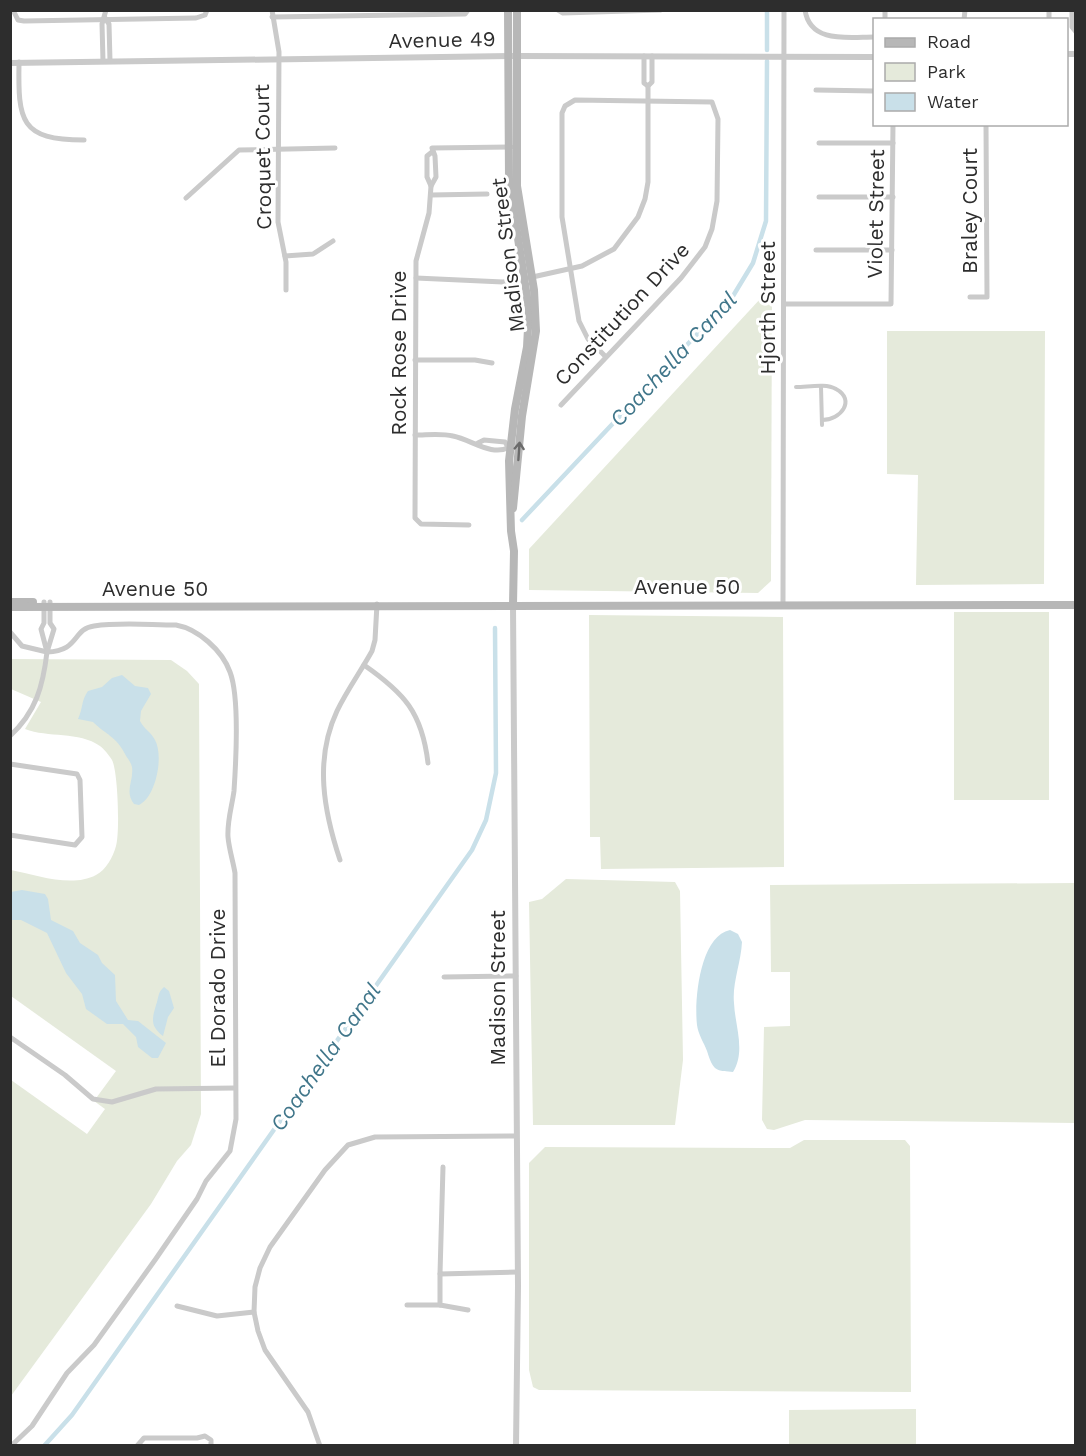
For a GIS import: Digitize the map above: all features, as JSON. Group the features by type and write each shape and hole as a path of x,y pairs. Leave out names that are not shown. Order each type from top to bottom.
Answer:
{"main road":[{"name":"Madison Street","path":"508,10 513,56"},
{"name":"Madison Street","path":"511,531 521,426 536,343 529,278 512,207 513,56 517,10"},
{"name":"Madison Street","path":"513,604 514,551 511,531 509,447 528,336 529,278"},
{"name":"Avenue 50","path":"10,602 47,605"},
{"name":"Avenue 50","path":"10,607 377,604 1076,605"}],"street":[{"path":"106,10 105,18 109,24 106,61"},
{"path":"272,14 465,14 468,10"},
{"path":"558,10 563,13 660,11"},
{"name":"Hjorth Street","path":"783,605 784,10"},
{"path":"805,10 812,27 818,32 833,37 873,37"},
{"path":"1072,10 1075,32"},
{"path":"14,13 24,21 196,18 206,13"},
{"name":"Croquet Court","path":"272,14 279,59 278,222 285,256 286,290"},
{"name":"Avenue 49","path":"10,63 513,56 873,57"},
{"path":"416,278 503,282 571,269 600,258 614,249 638,217 648,182 648,86 652,82 652,73 648,56"},
{"path":"648,56 644,73 644,83 648,86"},
{"path":"19,62 18,102 29,126 41,136 58,140 84,140"},
{"path":"644,73 652,73"},
{"path":"816,90 873,91"},
{"path":"606,357 582,329 571,269 562,217 562,113 565,106 575,100 648,101"},
{"name":"Constitution Drive","path":"561,405 681,278 705,247 712,229 717,201 718,119 712,102 648,101"},
{"name":"Violet Street","path":"785,304 891,304 893,126"},
{"name":"Braley Court","path":"970,297 987,297 986,126"},
{"path":"819,143 893,143"},
{"name":"Rock Rose Drive","path":"469,525 417,522 416,261 429,213 431,186 436,171 435,156 432,150 512,147"},
{"path":"186,198 239,150 335,148"},
{"path":"430,195 487,194"},
{"path":"819,197 892,197"},
{"path":"285,256 313,255 333,241"},
{"path":"816,250 892,250"},
{"path":"415,360 475,360 492,363"},
{"path":"796,387 821,387 837,390 844,403 844,409 840,416 822,423 821,387"},
{"path":"415,435 451,435 478,443 483,449 504,451 509,447 505,442 483,440 478,443"},
{"path":"494,450 495,441"},
{"path":"340,860 326,811 323,781 325,758 336,712 353,679 364,665 375,640 377,604"},
{"name":"Madison Street","path":"513,604 518,1272 516,1446"},
{"path":"45,652 41,629 47,605"},
{"path":"10,736 33,710 40,693 45,652 54,629 50,623 47,605"},
{"name":"El Dorado Drive","path":"11,1446 32,1426 67,1373 94,1345 185,1216 206,1181 230,1151 236,1119 235,873 228,836 235,764 233,683 229,669 207,641 186,627 176,625 94,626 81,632 72,646 63,651 45,652"},
{"path":"10,632 22,646 45,652"},
{"path":"364,665 395,686 407,702 425,740 428,762"},
{"path":"10,764 77,774 80,780 82,837 75,845 10,835"},
{"path":"444,977 516,976"},
{"path":"10,1037 65,1075 93,1100 112,1102 156,1089 235,1088"},
{"path":"320,1446 308,1412 265,1350 254,1312 257,1277 270,1247 337,1154 348,1145 375,1137 516,1136"},
{"path":"440,1305 443,1167"},
{"path":"440,1274 518,1272"},
{"path":"407,1305 440,1305 468,1310"},
{"path":"177,1306 217,1316 254,1312"},
{"path":"137,1446 141,1439 205,1436 211,1443"}],"green space":[{"path":"772,286 771,581 758,593 529,590 529,549"},
{"path":"887,331 1045,331 1044,584 916,585 918,475 887,474"},
{"path":"954,612 1049,612 1049,800 954,800"},
{"path":"589,615 783,617 784,867 601,869 600,837 590,837"},
{"path":"11,659 171,660 187,671 199,684 201,1114 191,1145 177,1161 151,1204 11,1396 11,1080 87,1134 105,1109 94,1101 116,1071 11,996 11,870 65,880 86,879 100,873 115,850 118,816 114,766 112,760 100,746 83,738 25,729 41,702 11,689"},
{"path":"566,879 675,882 680,891 683,1060 675,1125 533,1125 529,902 542,899"},
{"path":"1075,883 1075,1123 805,1120 774,1130 767,1129 762,1120 764,1027 790,1026 790,972 771,972 770,885"},
{"path":"804,1140 905,1140 910,1146 911,1392 539,1390 533,1387 529,1370 529,1163 545,1147 790,1148"},
{"path":"916,1409 916,1445 789,1445 789,1410"}],"water":[{"path":"122,675 135,686 148,688 151,694 141,711 140,721 152,735 158,747 157,776 150,794 139,805 134,804 131,799 132,767 122,748 93,722 78,719 88,691 102,687 112,678"},
{"path":"22,890 45,894 51,920 73,931 80,943 98,955 102,963 115,975 116,1001 128,1020 138,1021 166,1043 158,1058 152,1058 138,1047 136,1037 123,1024 107,1024 86,1009 82,994 66,973 47,933 21,920 11,920 11,892"},
{"path":"730,930 738,934 742,942 734,995 739,1056 733,1072 719,1070 712,1064 699,1032 696,1014 698,986 706,956 720,935"},
{"path":"164,987 169,991 174,1008 168,1017 163,1036 156,1029 153,1018 159,993"}],"waterway":[{"name":"Coachella Canal","path":"767,10 767,50"},
{"name":"Coachella Canal","path":"522,520 733,296 753,263 766,221 767,61"},
{"name":"Coachella Canal","path":"44,1446 72,1415 472,850 486,820 496,773 495,628"}]}
